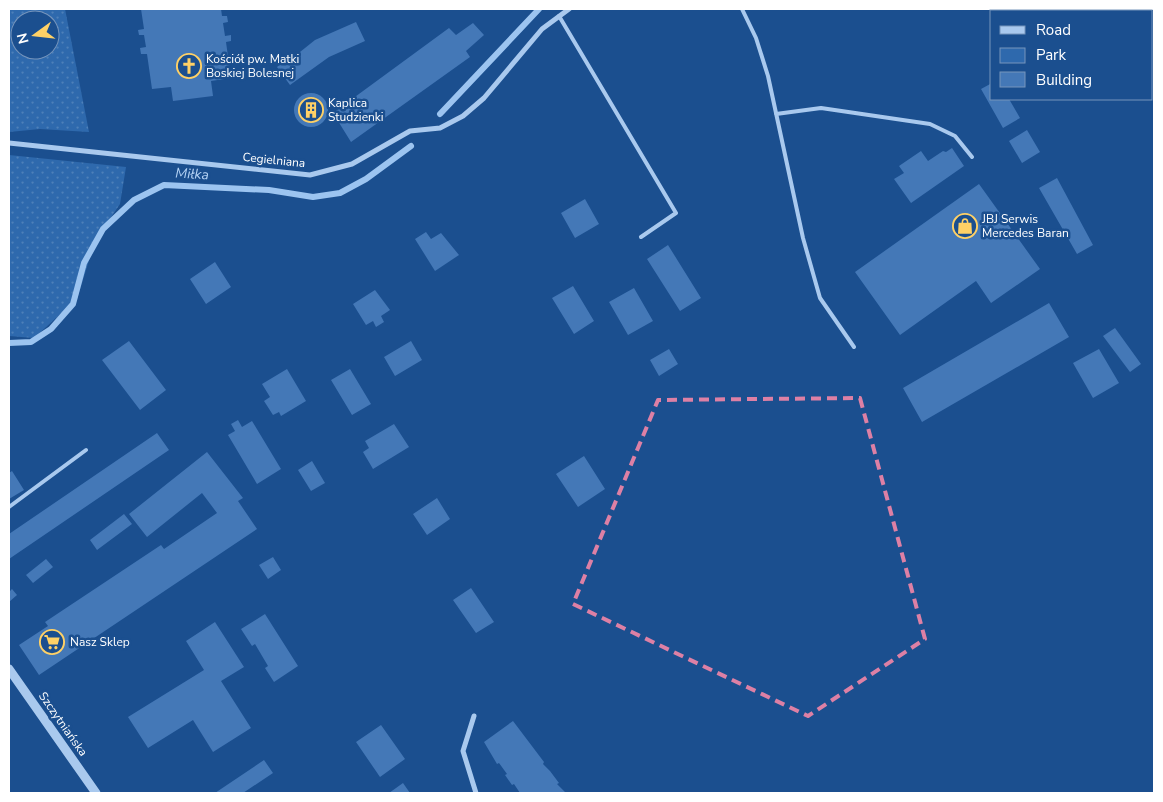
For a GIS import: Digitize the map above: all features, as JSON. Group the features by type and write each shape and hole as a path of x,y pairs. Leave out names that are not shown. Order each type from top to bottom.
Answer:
{"street":[{"name":"Cegielniana","path":"9,143 310,175 352,164 410,130 440,128 463,116 484,98 542,29 569,9"},
{"name":"Szczytniańska","path":"9,669 96,793"},
{"path":"474,716 463,751 476,793"}],"lane":[{"path":"742,9 761,52 803,238 820,298 854,347"},
{"path":"559,16 676,213 641,238"},
{"path":"776,114 821,108 930,124 955,136 972,157"},
{"path":"9,507 86,450"}],"highlighted area":[{"path":"860,398 925,639 808,716 573,604 658,400"}],"green space":[{"path":"9,9 65,9 89,132 40,129 9,132"},
{"path":"9,155 126,167 120,204 95,241 77,299 34,338 9,336"}],"building":[{"name":"Kościół pw. Matki Boskiej Bolesnej","path":"141,9 221,9 222,16 227,16 228,22 223,23 225,36 231,35 231,41 226,42 231,78 211,81 213,96 173,101 171,87 152,89 147,54 141,54 140,48 146,47 144,35 139,35 138,30 144,29"},
{"path":"356,22 365,41 329,57 290,85 277,67 294,53 295,56 315,40"},
{"path":"473,23 484,35 466,51 470,57 351,142 333,113 449,28 456,35"},
{"path":"990,84 990,100 1010,100 1020,118 1003,128 981,89"},
{"name":"Kaplica Studzienki","path":"311,93 323,98 328,110 323,122 311,127 299,122 294,110 299,98"},
{"path":"1027,130 1040,152 1022,163 1009,141"},
{"path":"952,148 964,166 911,203 894,179 904,173 899,166 921,151 928,161 943,151 946,152"},
{"path":"1057,178 1093,245 1077,254 1039,188"},
{"name":"JBJ Serwis Mercedes Baran","path":"979,184 1040,269 991,303 976,281 900,335 855,272"},
{"path":"585,199 599,224 575,238 561,213"},
{"path":"426,232 431,239 441,233 459,255 435,271 415,239"},
{"path":"668,245 701,298 680,311 647,259"},
{"path":"215,262 231,287 206,304 190,279"},
{"path":"573,286 594,321 574,334 552,298"},
{"path":"634,288 653,321 628,335 609,302"},
{"path":"375,290 390,310 381,316 384,322 376,327 373,321 366,325 353,304"},
{"path":"1049,303 1069,337 922,422 903,388"},
{"path":"1115,328 1141,364 1130,372 1103,336"},
{"path":"129,341 166,390 140,410 102,360"},
{"path":"411,341 422,360 395,376 384,357"},
{"path":"669,349 678,364 659,376 650,360"},
{"path":"1099,349 1119,383 1093,398 1073,363"},
{"path":"287,369 306,401 281,416 279,412 273,415 264,401 270,397 262,384"},
{"path":"350,369 371,404 352,415 331,380"},
{"path":"238,420 242,427 252,421 281,469 257,484 228,435 235,431 231,424"},
{"path":"394,424 409,447 373,469 363,452 369,448 365,441"},
{"path":"157,433 169,450 9,559 9,534"},
{"path":"207,452 243,498 238,501 257,529 39,675 19,645 48,626 45,622 161,545 164,549 217,513 202,493 147,537 129,514"},
{"path":"584,456 605,489 578,507 556,474"},
{"path":"312,461 325,483 311,491 298,470"},
{"path":"12,471 24,490 9,499 9,473"},
{"path":"437,498 450,519 427,535 413,514"},
{"path":"124,514 132,524 97,550 90,540"},
{"path":"273,557 281,570 268,579 259,565"},
{"path":"46,559 53,567 33,583 26,575"},
{"path":"471,588 494,622 476,633 453,600"},
{"path":"12,589 17,595 9,602 9,592"},
{"path":"265,614 298,666 274,682 265,668 268,666 255,644 252,646 241,629"},
{"path":"215,622 244,667 221,681 251,728 213,752 193,720 148,748 128,717 204,670 186,641"},
{"path":"513,721 544,762 543,764 559,783 557,784 566,793 520,793 514,784 512,785 505,775 507,774 499,763 497,764 484,742"},
{"path":"381,725 405,759 380,777 356,742"},
{"path":"264,760 273,773 243,793 215,793"},
{"path":"403,783 410,793 389,793"}],"waterway":[{"name":"Miłka","path":"440,114 539,9"},
{"name":"Miłka","path":"9,343 31,342 51,329 73,304 84,263 103,229 134,200 164,185 269,190 313,197 340,193 366,179 411,146"}],"place":[{"name":"Kościół pw. Matki Boskiej Bolesnej","path":"189,66"},
{"name":"Kaplica Studzienki","path":"311,110"},
{"name":"JBJ Serwis Mercedes Baran","path":"965,226"},
{"name":"Nasz Sklep","path":"52,642"}]}
